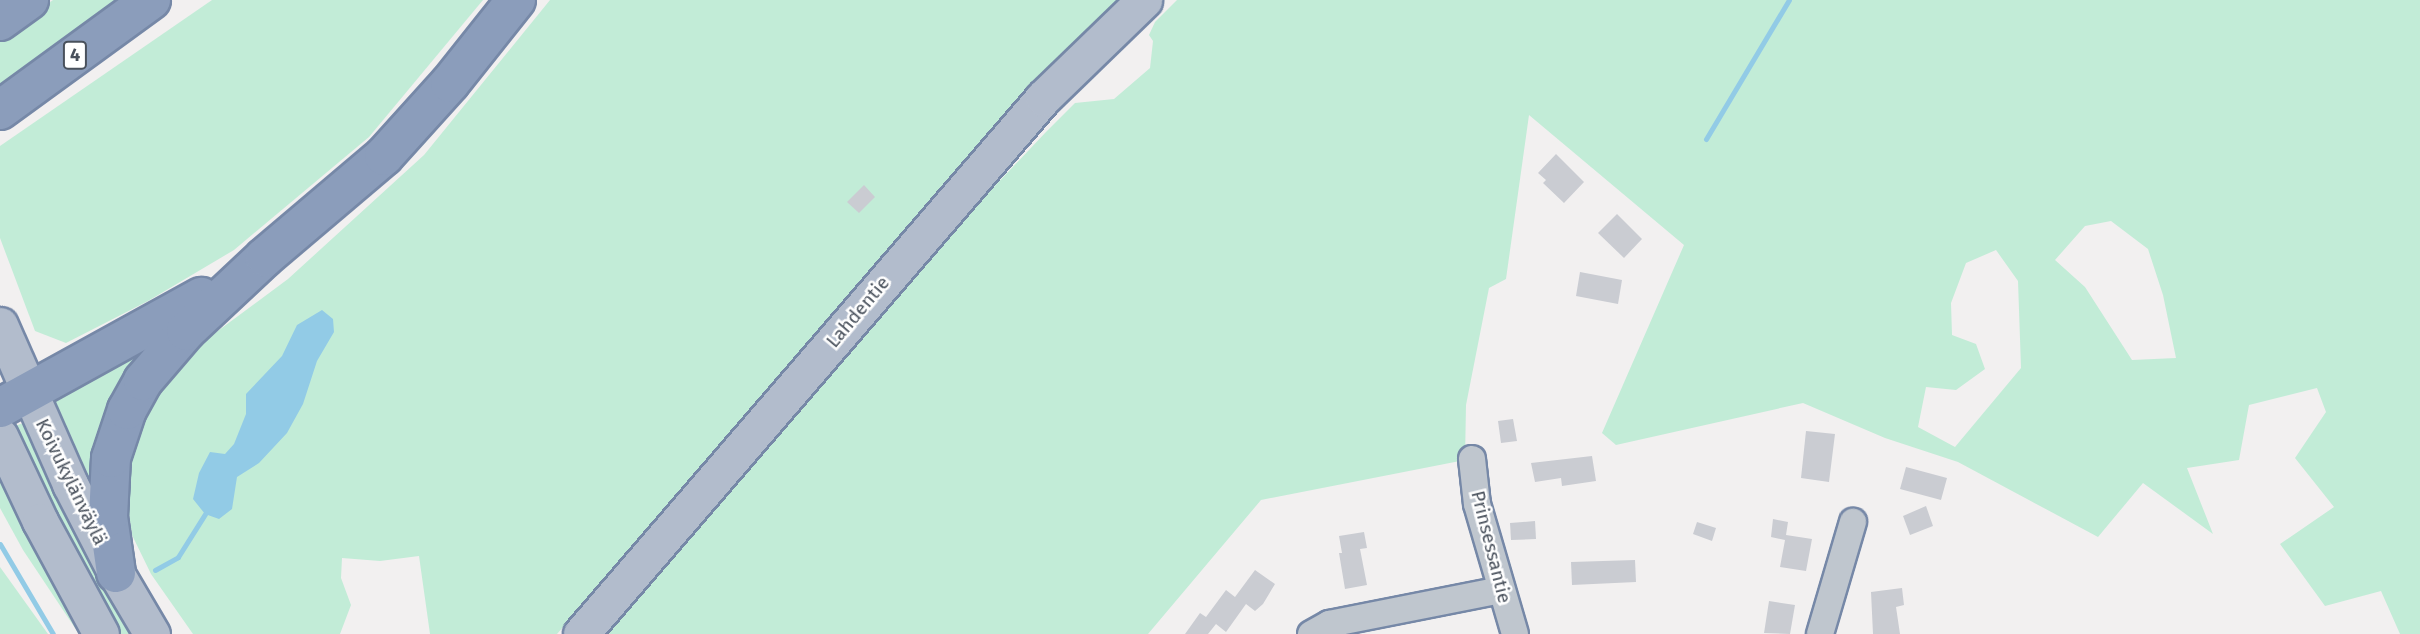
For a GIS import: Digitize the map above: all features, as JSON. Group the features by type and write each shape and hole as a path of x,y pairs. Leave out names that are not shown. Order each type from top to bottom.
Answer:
{"highway":[{"path":"0,21 29,0"},
{"name":"4","path":"0,110 151,0"},
{"path":"116,573 107,498 111,458 127,410 162,357 265,257 384,156 450,83 516,0"},
{"path":"14,400 173,314 265,257"}],"main road":[{"name":"Lahdentie","path":"581,634 1043,98 1144,0"},
{"name":"Koivukylänväylä","path":"0,325 14,400 152,634"},
{"path":"0,436 40,521 101,634"}],"street":[{"name":"Prinsessantie","path":"1472,459 1477,504 1515,634"},
{"path":"1820,634 1853,522"},
{"path":"1311,634 1329,624 1500,590"}],"green space":[{"path":"53,0 115,0 0,87 0,39"},
{"path":"212,0 483,0 369,137 234,250 148,301 66,343 35,331 0,238 0,146"},
{"path":"550,0 1119,0 1072,46 744,417 557,634 430,634 419,556 380,561 342,558 341,578 351,605 340,634 193,634 151,574 132,535 126,494 128,460 146,409 192,350 288,279 424,155"},
{"path":"1177,0 2420,0 2420,634 2400,634 2381,591 2325,606 2280,544 2334,507 2295,458 2326,412 2317,388 2249,405 2239,460 2187,468 2213,534 2143,483 2098,537 1958,462 1885,438 1803,403 1616,445 1602,433 1684,245 1529,115 1506,279 1489,288 1466,405 1465,460 1261,500 1148,634 606,634 687,534 939,245 1045,133 1075,103 1114,99 1150,68 1153,41 1149,35 1155,22","holes":["2111,221 2148,249 2163,295 2176,358 2132,360 2085,287 2055,260 2085,226","1996,250 2018,281 2021,368 1955,447 1918,427 1926,387 1956,390 1985,369 1976,344 1952,335 1951,303 1966,263"]},
{"path":"177,323 94,502 44,394"},
{"path":"27,422 137,634 115,634 8,428"},
{"path":"0,482 11,496 86,634 79,634 23,550 0,508"},
{"path":"0,567 48,634 0,634"}],"water":[{"path":"322,310 333,319 334,332 317,361 303,404 287,433 259,463 237,477 232,509 219,519 205,514 193,499 199,473 210,452 225,454 234,444 246,414 246,394 282,356 297,325"}],"building":[{"path":"1556,154 1584,182 1564,203 1543,183 1546,180 1538,173"},
{"path":"864,185 875,197 859,213 847,202"},
{"path":"1617,214 1642,239 1624,258 1598,233"},
{"path":"1580,272 1622,280 1618,304 1576,296"},
{"path":"1513,419 1517,441 1501,443 1498,421"},
{"path":"1806,431 1835,434 1829,482 1801,478"},
{"path":"1592,456 1596,481 1562,486 1561,478 1535,482 1531,463"},
{"path":"1906,467 1947,478 1941,500 1900,489"},
{"path":"1926,506 1933,526 1910,535 1903,516"},
{"path":"1773,519 1788,522 1786,535 1812,539 1806,571 1780,567 1785,540 1771,537"},
{"path":"1535,521 1536,539 1511,540 1510,523"},
{"path":"1697,522 1716,528 1712,541 1693,534"},
{"path":"1364,532 1367,548 1360,549 1367,585 1345,589 1339,536"},
{"path":"1635,560 1636,582 1572,585 1571,562"},
{"path":"1255,570 1275,584 1263,604 1255,611 1246,604 1226,632 1216,624 1208,634 1185,634 1200,613 1206,617 1226,590 1235,597"},
{"path":"1902,588 1904,605 1896,607 1900,634 1873,634 1871,592"},
{"path":"1769,601 1795,605 1790,634 1764,633"}],"waterway":[{"path":"1706,139 1789,0"},
{"path":"155,570 178,557 205,514"},
{"path":"0,544 53,634"}]}
